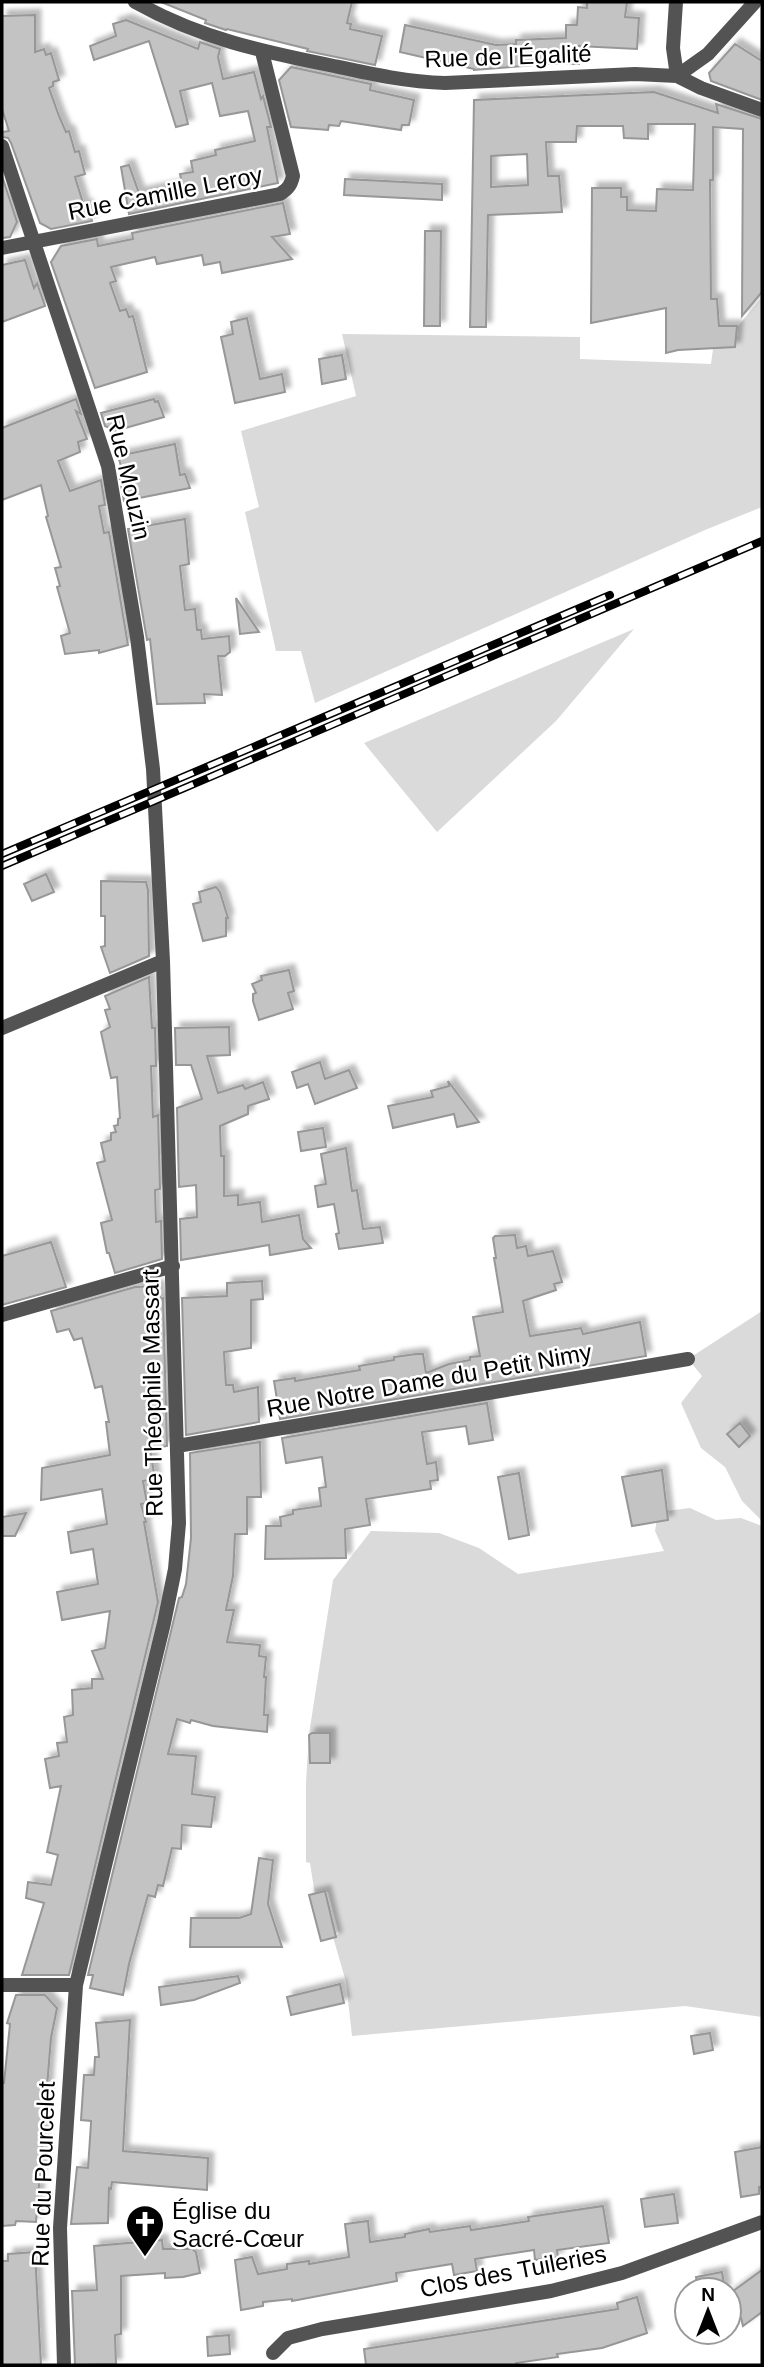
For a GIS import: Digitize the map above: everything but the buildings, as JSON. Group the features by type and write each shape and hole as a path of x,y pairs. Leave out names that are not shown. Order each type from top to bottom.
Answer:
{"street":[{"name":"Rue de l'Égalité","path":"135,2 208,36 262,52 414,82 677,76 701,88 762,110"},
{"path":"676,2 673,48 677,76 708,54 755,2"},
{"name":"Rue Camille Leroy","path":"34,241 280,194 286,190 293,176 262,52"},
{"name":"Rue Mouzin","path":"2,146 108,466 137,637 155,789"},
{"path":"2,248 34,241"},
{"name":"Rue Théophile Massart","path":"76,1986 175,1569 178,1523 173,1266 155,789"},
{"path":"2,1028 163,961"},
{"path":"2,1315 173,1266"},
{"name":"Rue Notre Dame du Petit Nimy","path":"177,1446 688,1359"},
{"path":"2,1985 76,1986"},
{"name":"Rue du Pourcelet","path":"64,2365 60,2228 76,1986"},
{"name":"Clos des Tuileries","path":"273,2353 288,2338 322,2329 551,2291 622,2273 762,2222"}],"shaded area":[{"path":"762,297 762,507 315,703 301,651 276,651 245,512 259,507 241,431 356,396 342,334 580,337 580,359 711,364 713,349 720,348"},
{"path":"634,629 556,721 437,832 364,743"},
{"path":"762,1311 762,1521 742,1501 725,1467 701,1448 681,1403 702,1376 688,1359"},
{"path":"690,1508 716,1520 741,1518 762,1526 762,2017 685,2006 352,2036 346,1982 333,1937 339,1934 328,1892 315,1895 310,1863 306,1862 309,1734 333,1580 371,1531 439,1533 479,1548 518,1574 664,1551 655,1531 658,1512"}],"railway":[{"path":"2,866 762,541"},
{"path":"2,854 610,595"}],"place":[{"name":"Église du Sacré-Cœur","path":"145,2258"}]}
